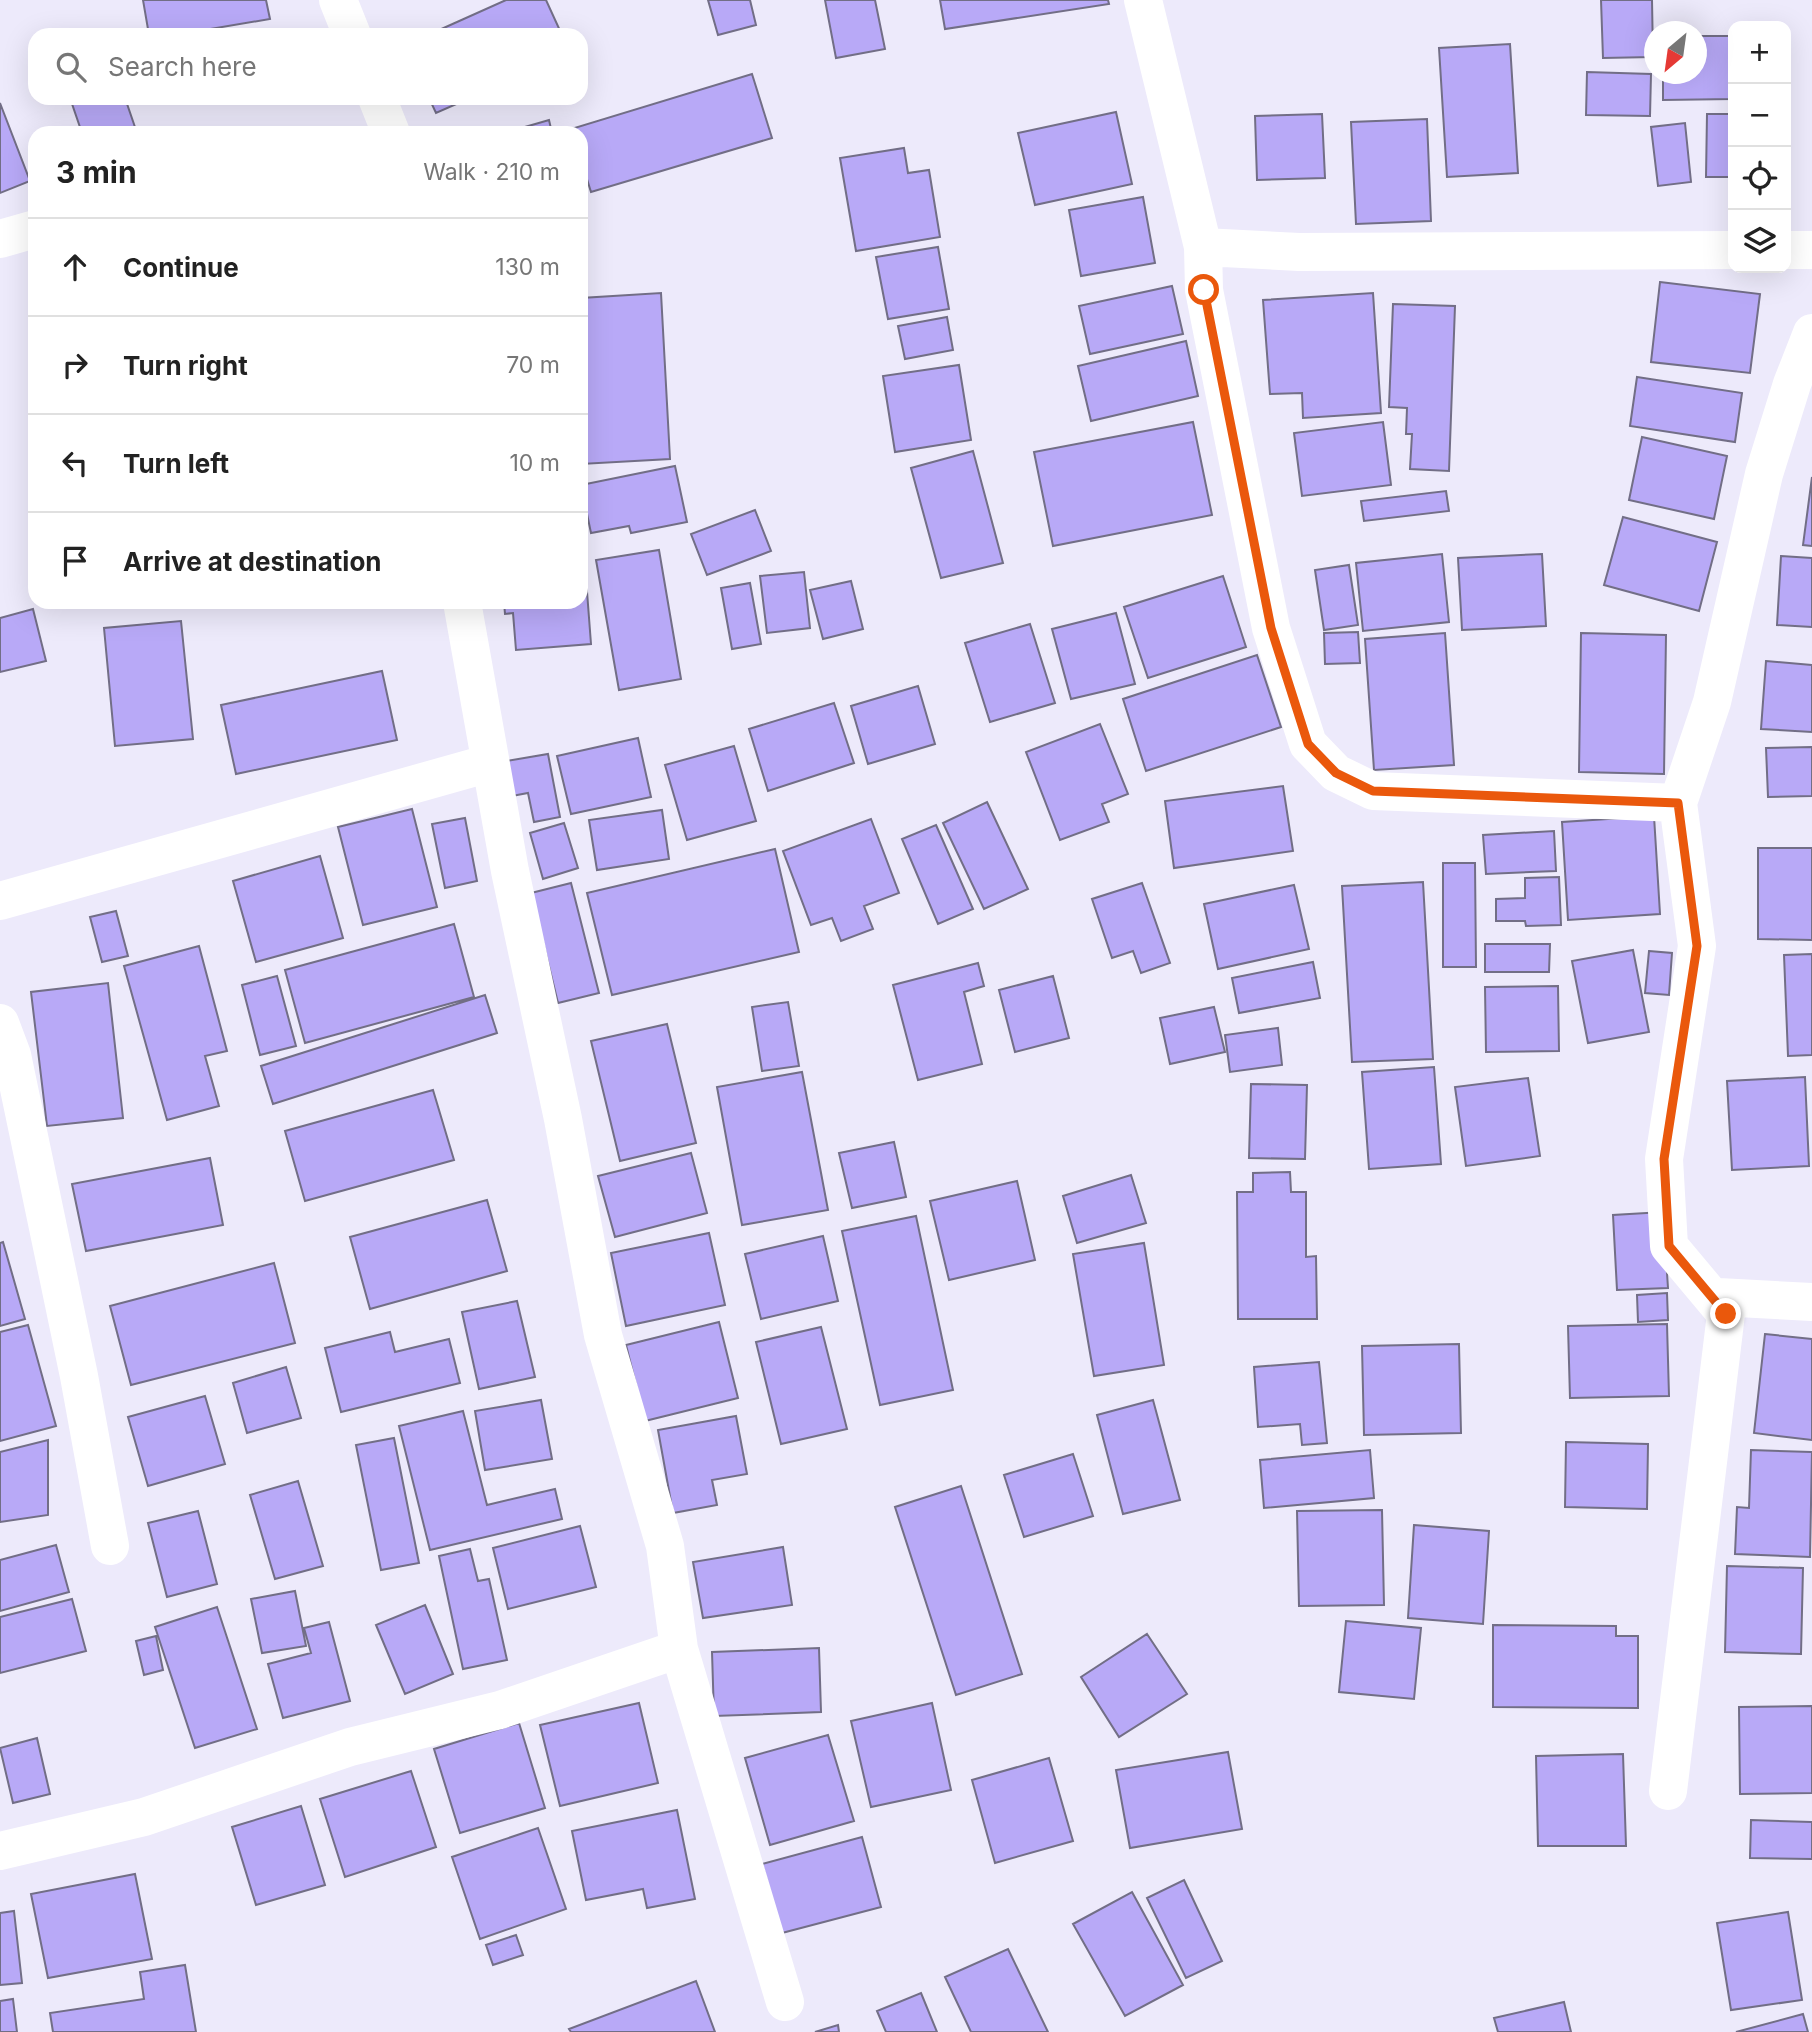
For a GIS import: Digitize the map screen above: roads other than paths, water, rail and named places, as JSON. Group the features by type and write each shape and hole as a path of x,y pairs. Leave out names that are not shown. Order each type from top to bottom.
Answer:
{"street":[{"path":"338,0 349,28"},
{"path":"1143,0 1203,247 1204,290 1271,628 1308,744 1336,773 1373,791 1678,803"},
{"path":"0,239 28,231"},
{"path":"1203,247 1285,252 1728,250"},
{"path":"1791,250 1812,250"},
{"path":"1726,1314 1669,1246 1664,1159 1697,946 1678,803 1712,702 1763,474 1792,384 1809,353"},
{"path":"463,609 490,763 603,1335 664,1546 679,1649 785,2002"},
{"path":"0,901 490,763"},
{"path":"0,1023 12,1055 79,1376 110,1546"},
{"path":"1668,1791 1726,1314 1718,1297 1812,1302"},
{"path":"0,1851 144,1817 351,1747 500,1710 679,1649"}]}
